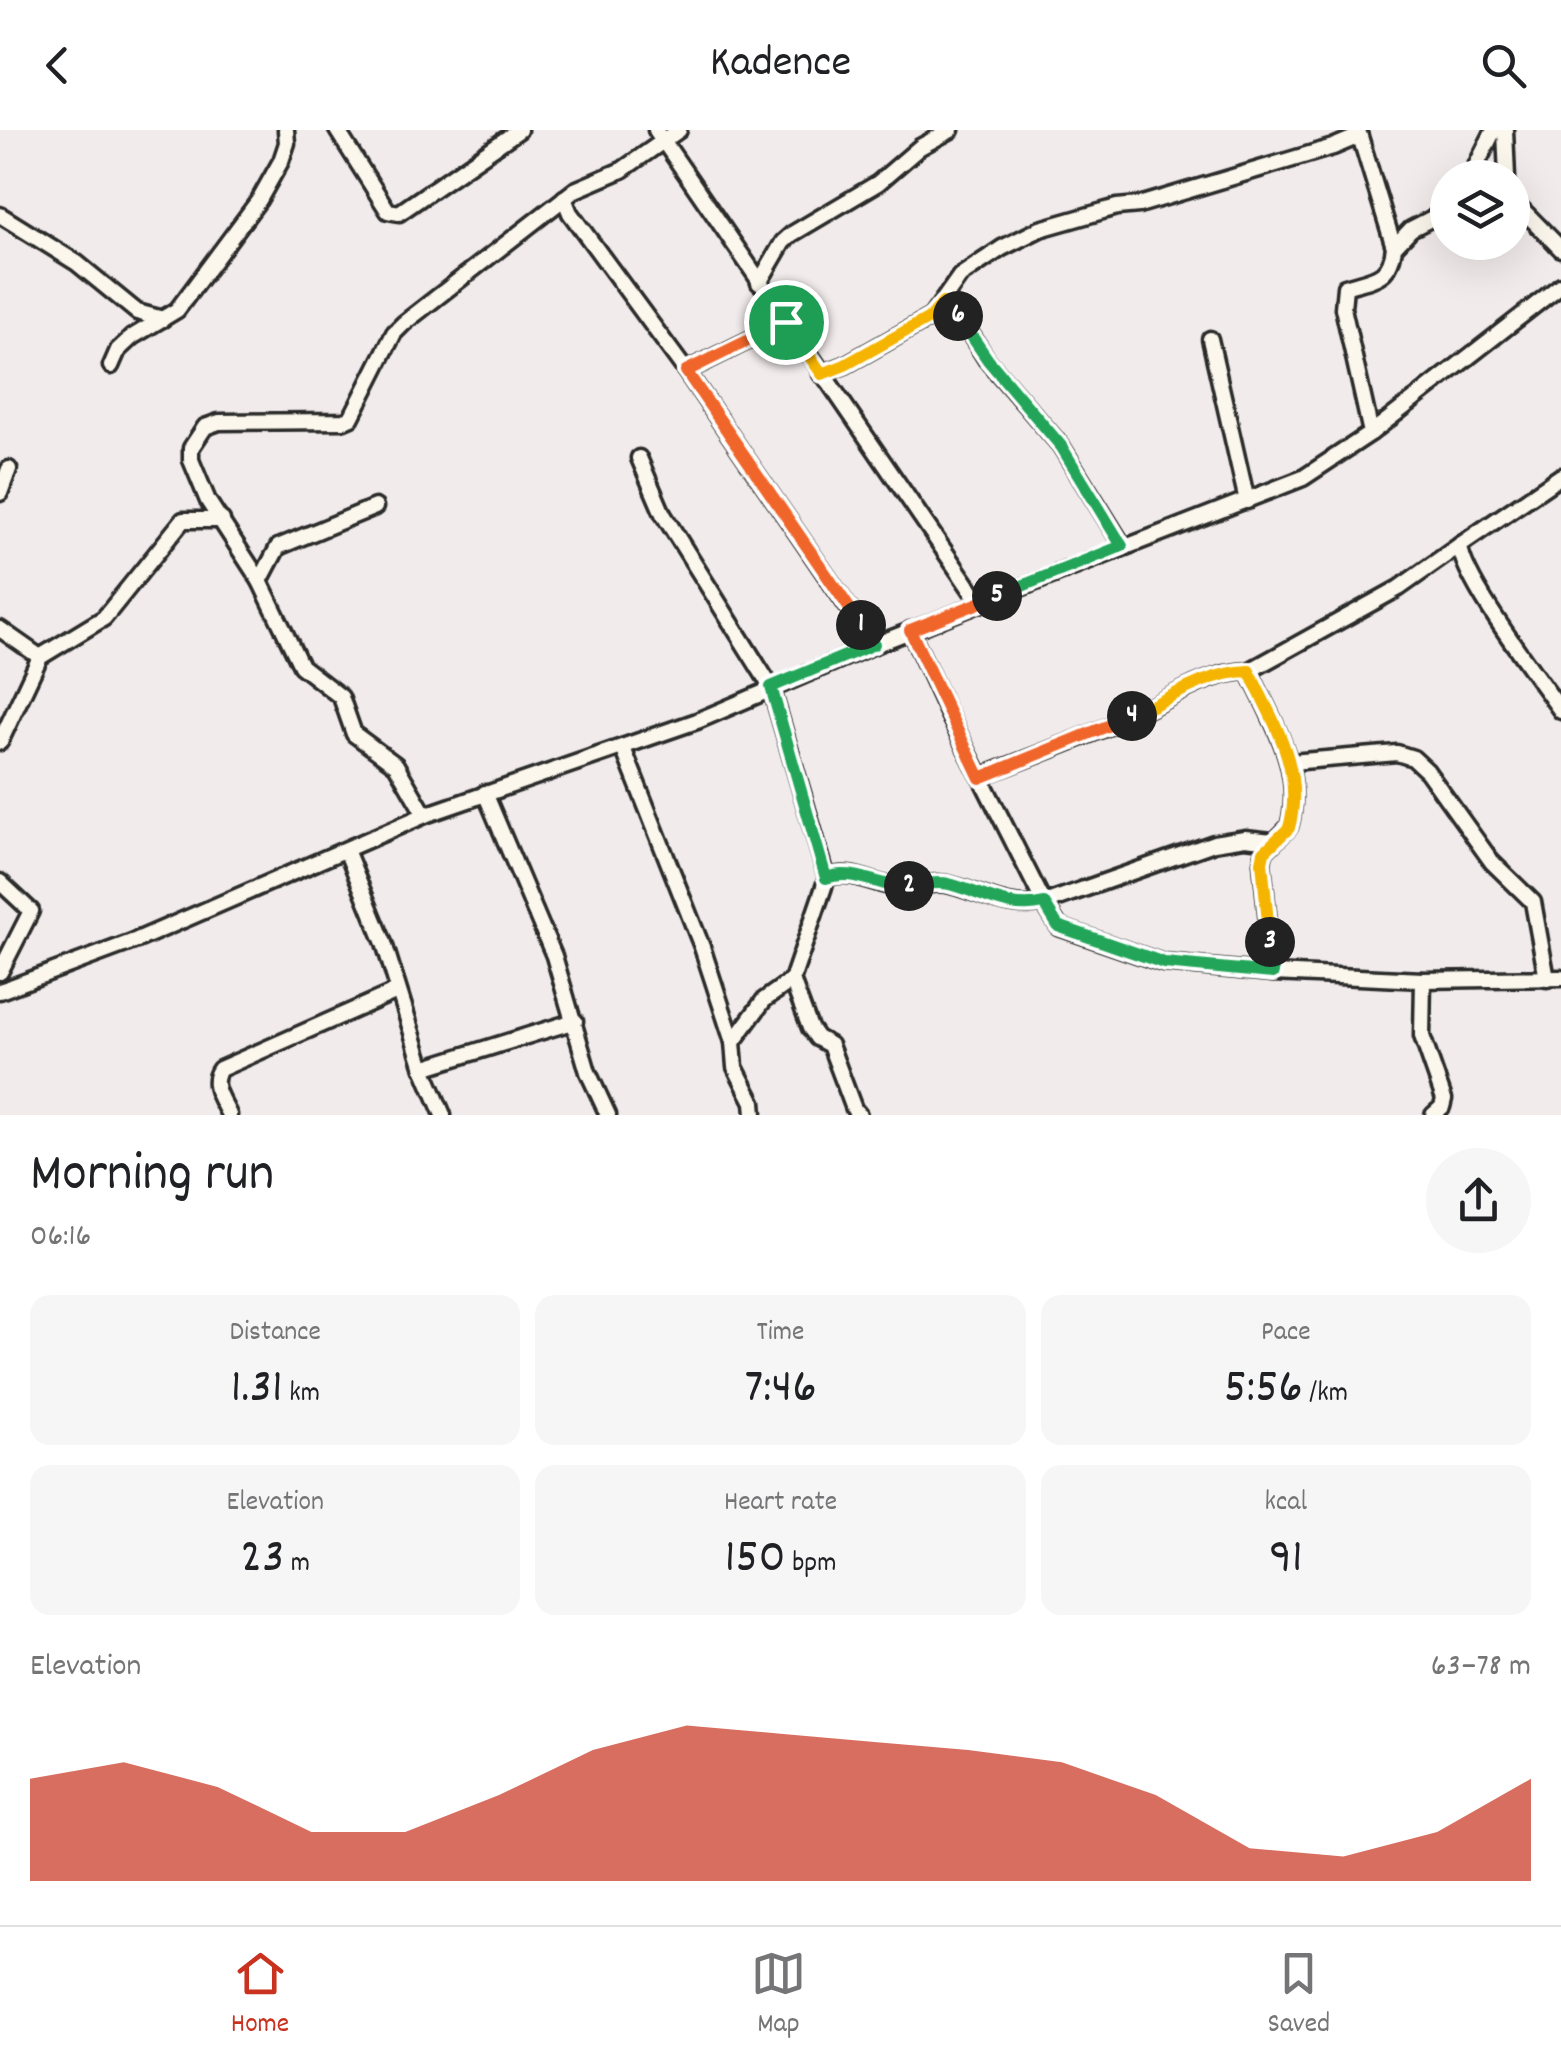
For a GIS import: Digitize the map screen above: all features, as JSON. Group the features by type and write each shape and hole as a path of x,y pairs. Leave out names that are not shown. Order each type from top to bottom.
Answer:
{"street":[{"path":"111,366 118,350 132,337 176,310 258,200 281,161 286,130"},
{"path":"337,130 388,211 399,213 519,130"},
{"path":"426,815 396,765 354,734 341,697 301,666 260,581 208,500 191,460 191,448 204,427 218,422 344,422 350,418 394,333 564,198 622,170 659,136 678,130"},
{"path":"759,283 792,234 878,182 920,147 951,130"},
{"path":"1479,160 1494,130"},
{"path":"1505,130 1506,160"},
{"path":"822,374 931,317 960,276 1002,248 1040,230 1138,205 1359,133 1394,247 1392,266 1384,274 1345,287 1342,308 1370,433"},
{"path":"659,136 980,603"},
{"path":"564,198 570,213 686,371 874,644"},
{"path":"0,215 77,263 136,312 163,319"},
{"path":"1530,217 1561,249"},
{"path":"1394,247 1411,230 1430,220"},
{"path":"0,991 137,940 426,815 697,720 874,644 1303,478 1370,433 1561,285"},
{"path":"943,303 959,316 988,360 1061,446 1122,546"},
{"path":"686,371 786,322"},
{"path":"1210,339 1247,501"},
{"path":"640,458 664,514 771,687 826,878 792,980 764,1000 734,1042"},
{"path":"0,493 10,469"},
{"path":"980,778 1125,720 1208,679 1231,671 1249,671 1399,588 1561,476"},
{"path":"197,520 208,500"},
{"path":"260,581 278,547 375,507"},
{"path":"0,742 40,656 104,618 183,520 222,520"},
{"path":"1460,544 1460,556 1483,594 1559,704"},
{"path":"0,629 40,656"},
{"path":"910,630 980,778 1058,926 1164,963 1424,980 1554,978 1534,902 1492,862 1427,771 1412,758 1397,753 1292,762"},
{"path":"1249,671 1292,762 1291,822 1264,852 1262,862 1273,973"},
{"path":"622,748 702,948 734,1042 735,1067 753,1102 754,1115"},
{"path":"485,794 554,956 588,1072 608,1115"},
{"path":"826,878 840,873 902,887 939,882 1025,906 1044,903 1214,843 1245,838 1272,841"},
{"path":"346,850 384,943 423,1068 443,1115"},
{"path":"0,882 31,911 0,972"},
{"path":"792,980 810,1028 830,1046 860,1115"},
{"path":"1424,980 1422,1036 1444,1099 1433,1115"},
{"path":"230,1115 215,1086 220,1069 397,991"},
{"path":"423,1068 575,1021"}],"route":[{"path":"943,303 959,316 988,360 1061,446 1122,546 910,630 980,778 1125,720 1208,679 1231,671 1249,671 1292,762 1291,822 1264,852 1262,862 1273,973 1164,963 1058,926 1044,903 1025,906 1003,902 939,882 902,887 840,873 826,878 771,687 874,644 686,371 786,322 822,374 931,317 943,303"}]}
